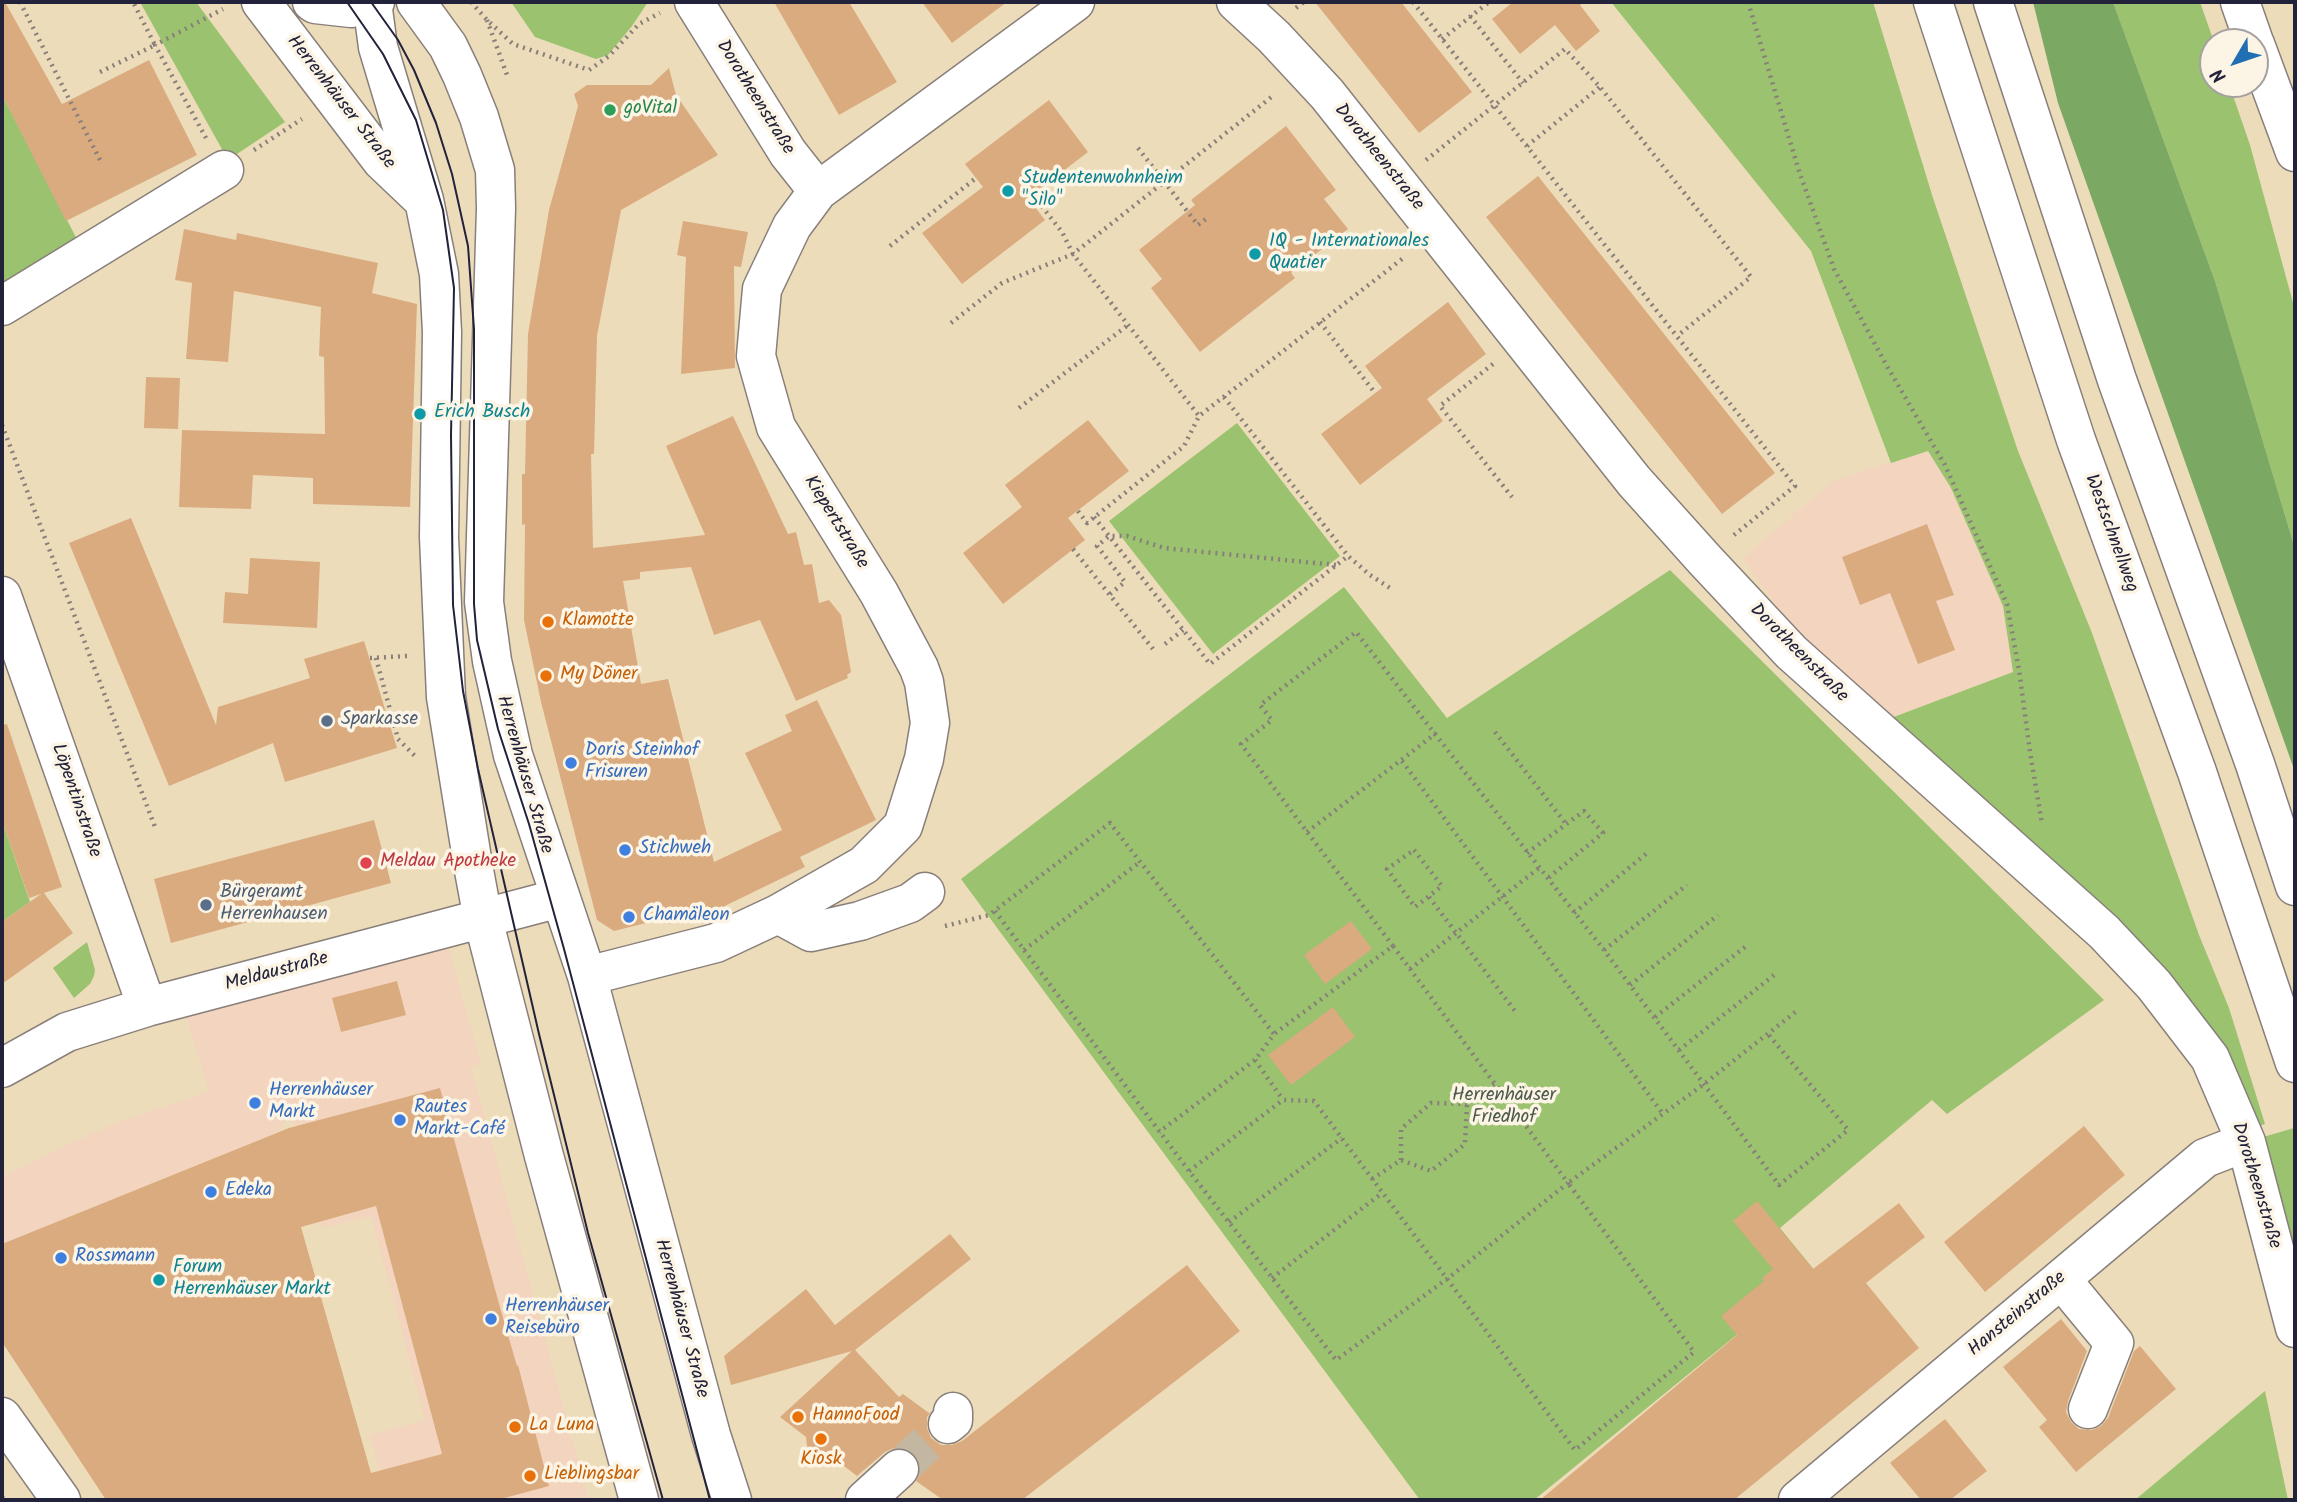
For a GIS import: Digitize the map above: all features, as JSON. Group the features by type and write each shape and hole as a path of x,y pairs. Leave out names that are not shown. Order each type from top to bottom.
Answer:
{"main road":[{"name":"Herrenhäuser Straße","path":"261,2 382,161 424,200"},
{"name":"Herrenhäuser Straße","path":"312,2 351,8 373,2 378,47 424,200 439,274 442,332 439,537 446,696 483,919 544,1156 639,1500"},
{"name":"Herrenhäuser Straße","path":"416,2 448,46 462,75 479,117 495,170 484,603 492,661 513,755 587,976 707,1421 732,1500"},
{"name":"Kiepertstraße","path":"587,976 716,943 778,914 864,865 903,826 924,759 930,723 919,668 880,593 776,427 756,356 762,289 792,226 818,191 1075,2"},
{"name":"Dorotheenstraße","path":"1236,2 1305,70 1634,481 1704,559 1791,652 2104,932 2154,985 2210,1058 2246,1142 2295,1328"},
{"name":"Westschnellweg","path":"1933,2 2076,440 2197,772 2295,1063"},
{"path":"1993,2 2117,380 2255,764 2295,886"},
{"path":"2240,2 2250,28"},
{"name":"Dorotheenstraße","path":"683,5 818,191"},
{"path":"2269,81 2295,152"},
{"path":"2,306 224,170"},
{"name":"Löpentinstraße","path":"5,610 147,1007"},
{"path":"778,914 811,932 860,921 918,897"},
{"name":"Meldaustraße","path":"2,1068 67,1032 147,1007 560,898"},
{"name":"Hansteinstraße","path":"1798,1500 2205,1158 2246,1142"},
{"path":"2061,1279 2114,1343 2088,1409"},
{"path":"2,1417 61,1500"},
{"path":"865,1500 899,1469"}],"path":[{"path":"20,2 101,162"},
{"path":"133,2 224,170 306,116"},
{"path":"471,2 513,44 589,70 608,56 639,24 683,5"},
{"path":"1413,2 1795,486 1704,559"},
{"path":"1442,39 1489,2"},
{"path":"1748,2 1799,171 1834,269 1945,465 2007,604 2046,851 2031,869"},
{"path":"100,72 223,9"},
{"path":"1470,16 1523,83"},
{"path":"487,20 509,81"},
{"path":"1398,183 1565,49 1600,87 1751,277 1677,336"},
{"path":"951,323 1002,283 1073,254 1305,70"},
{"path":"1527,146 1600,87"},
{"path":"1138,148 1198,225 1206,219"},
{"path":"890,246 976,178"},
{"path":"1033,195 1062,232 1073,254 1199,416"},
{"path":"1078,511 1087,523 1184,446 1199,416 1437,232"},
{"path":"1320,322 1376,393"},
{"path":"1019,408 1128,324"},
{"path":"1512,497 1437,408 1522,340"},
{"path":"1224,397 1348,556 1393,590"},
{"path":"2,425 155,827"},
{"path":"1094,517 1210,664 1348,556"},
{"path":"1110,594 1125,582 1097,546 1109,537 1127,536 1164,548 1336,565"},
{"path":"1073,549 1153,649"},
{"path":"1165,644 1183,630"},
{"path":"1189,1171 1283,1100 1314,1101 1575,1450 1694,1352 1241,744 1272,720 1260,705 1356,632 1604,950 1779,1185 1848,1130 1768,1034"},
{"path":"399,657 373,658 398,739 425,766"},
{"path":"1495,732 1566,824"},
{"path":"1307,832 1435,734"},
{"path":"1402,761 1663,1114"},
{"path":"1527,852 1584,811 1603,833 1547,879"},
{"path":"918,897 943,927 989,915 1110,823 1273,1034"},
{"path":"1414,850 1442,886 1429,897 1415,907 1387,869 1414,850"},
{"path":"1574,913 1646,854"},
{"path":"1024,950 1140,862"},
{"path":"1410,968 1539,868"},
{"path":"1604,950 1687,885"},
{"path":"1429,897 1515,1011"},
{"path":"995,911 1159,1132 1336,1360 1447,1279 1568,1183 1704,1084 1798,1010"},
{"path":"1630,985 1718,915"},
{"path":"1159,1132 1255,1060 1273,1034 1393,946"},
{"path":"1655,1017 1745,947"},
{"path":"1679,1050 1778,972"},
{"path":"1255,1060 1283,1100"},
{"path":"1401,1160 1401,1129 1431,1103 1467,1104 1494,1083"},
{"path":"1401,1160 1431,1171 1465,1144 1467,1104"},
{"path":"1228,1222 1342,1138"},
{"path":"1372,1180 1401,1160"},
{"path":"1272,1278 1382,1193"}],"shaded area":[{"path":"1928,451 1951,488 2003,606 2014,671 1891,718 1803,644 1743,558 1833,481"},
{"path":"447,942 481,1064 471,1067 589,1500 388,1500 370,1435 425,1420 371,1216 322,1228 292,1114 276,1133 2,1244 2,1176 115,1123 209,1092 186,1016","holes":["397,982 405,1015 341,1032 332,999"]}],"green space":[{"path":"140,2 196,2 285,122 228,160"},
{"path":"511,2 648,2 608,55 596,59 535,37"},
{"path":"1611,2 1873,2 1933,198 2018,451 2092,633 2199,935 2229,1008 2265,1124 2253,1128 2220,1052 1891,718 2013,672 2003,606 1951,488 1928,451 1891,463 1811,251"},
{"path":"2033,2 2113,2 2215,281 2295,544 2295,772 2058,103"},
{"path":"2113,2 2200,2 2209,28 2199,28 2199,98 2234,98 2250,145 2295,310 2293,542 2215,281"},
{"path":"2,95 81,247 2,298"},
{"path":"1237,423 1340,556 1213,654 1109,521"},
{"name":"Herrenhäuser Friedhof","path":"1670,570 2104,1000 1947,1114 1932,1100 1780,1228 1815,1271 1534,1500 1420,1500 961,879 1344,587 1447,718"},
{"path":"2,821 30,902 2,922"},
{"path":"87,942 95,970 94,976 90,984 74,998 53,968"},
{"path":"2294,1128 2295,1132 2295,1328 2246,1142"},
{"path":"2265,1391 2288,1500 2135,1500"}],"building":[{"path":"2,2 5,2 62,104 149,60 197,155 66,221 2,95"},
{"path":"774,2 849,2 897,82 839,115"},
{"path":"922,2 1007,2 952,43"},
{"path":"1315,2 1401,2 1472,92 1419,133"},
{"path":"1513,2 1584,2 1580,5 1600,31 1576,51 1555,25 1520,54 1492,19"},
{"path":"669,68 676,95 718,155 621,210 597,336 594,454 591,454 593,548 705,535 666,446 733,416 788,534 796,532 804,565 812,564 819,603 829,600 841,615 851,672 847,675 848,678 796,701 760,620 714,635 691,567 640,572 640,579 623,581 641,684 668,679 714,862 782,830 745,753 792,731 785,715 817,700 876,820 800,857 805,867 700,918 668,924 666,918 614,931 597,920 541,702 524,620 525,524 522,525 522,474 525,474 528,334 549,210 578,106 574,94 587,85 651,85"},
{"name":"Studentenwohnheim \"Silo\"","path":"1049,100 1088,152 1028,198 1045,220 962,284 922,233 983,187 965,164"},
{"name":"IQ - Internationales Quatier","path":"1286,126 1336,190 1324,199 1348,229 1291,273 1295,278 1200,352 1151,288 1162,279 1139,250 1195,205 1191,200"},
{"path":"1538,176 1775,473 1722,514 1486,217"},
{"path":"683,221 748,232 741,267 734,266 735,368 681,374 686,257 677,255"},
{"path":"184,229 236,240 237,233 378,263 372,293 417,304 410,507 313,504 313,478 253,475 251,509 179,507 182,430 325,434 324,357 319,356 321,307 234,291 228,362 186,359 192,283 175,280"},
{"path":"1448,302 1486,354 1427,399 1443,421 1360,485 1321,434 1382,388 1365,366"},
{"path":"146,377 180,378 178,429 144,428"},
{"path":"1088,420 1129,471 1068,518 1085,540 1003,604 963,553 1022,507 1005,485"},
{"path":"131,518 216,725 218,707 310,678 304,659 364,641 397,748 285,782 273,743 169,786 69,543"},
{"path":"1927,524 1954,595 1936,601 1955,650 1918,664 1890,593 1860,605 1842,557"},
{"path":"250,558 320,562 317,628 223,623 225,592 248,594"},
{"path":"7,724 62,887 44,893 73,933 2,984 2,922 41,894 29,898 2,821 2,725"},
{"path":"374,820 391,883 171,943 154,879"},
{"path":"1351,921 1372,949 1325,984 1304,955"},
{"path":"397,981 406,1015 341,1032 332,998"},
{"path":"1333,1007 1355,1037 1291,1085 1268,1055"},
{"name":"Forum Herrenhäuser Markt","path":"440,1088 549,1486 497,1500 106,1500 2,1342 2,1244 289,1128","holes":["376,1206 442,1454 371,1473 301,1227"]},
{"path":"2084,1126 2125,1175 1985,1292 1944,1242"},
{"path":"1757,1201 1813,1269 1899,1203 1925,1237 1866,1283 1919,1348 1734,1500 1540,1500 1737,1335 1721,1316 1764,1281 1762,1278 1773,1269 1733,1221"},
{"path":"950,1234 971,1259 855,1350 899,1397 903,1394 931,1412 927,1417 927,1428 931,1438 941,1445 962,1441 1187,1265 1240,1331 1022,1500 943,1500 916,1481 920,1475 920,1464 915,1454 905,1448 894,1448 885,1452 857,1476 831,1456 822,1457 807,1446 806,1437 780,1417 852,1351 731,1385 724,1356 806,1289 835,1325"},
{"path":"2061,1319 2087,1351 2066,1412 2071,1422 2079,1429 2092,1430 2101,1426 2108,1418 2134,1351 2140,1346 2176,1389 2076,1472 2039,1427 2047,1420 2003,1367"},
{"path":"1945,1419 1987,1471 1950,1500 1921,1500 1890,1463"}],"tunnel":[{"path":"899,1469 948,1424"}],"tram line":[{"path":"347,2 383,54 416,120 443,210 454,288 451,435 453,605 463,691 478,769 539,1034 588,1233 663,1500"},
{"path":"371,2 398,40 414,70 436,123 452,174 468,246 474,329 474,604 477,640 498,729 529,824 564,949 710,1500"}],"place":[{"name":"goVital","path":"610,110"},
{"name":"Studentenwohnheim \"Silo\"","path":"1008,191"},
{"name":"IQ - Internationales Quatier","path":"1255,254"},
{"name":"Erich Busch","path":"420,414"},
{"name":"Klamotte","path":"548,622"},
{"name":"My Döner","path":"546,676"},
{"name":"Sparkasse","path":"327,721"},
{"name":"Doris Steinhof Frisuren","path":"571,763"},
{"name":"Stichweh","path":"625,850"},
{"name":"Meldau Apotheke","path":"366,863"},
{"name":"Bürgeramt Herrenhausen","path":"206,905"},
{"name":"Chamäleon","path":"629,917"},
{"name":"Herrenhäuser Markt","path":"255,1103"},
{"name":"Rautes Markt-Café","path":"400,1120"},
{"name":"Edeka","path":"211,1192"},
{"name":"Rossmann","path":"61,1258"},
{"name":"Forum Herrenhäuser Markt","path":"159,1280"},
{"name":"Herrenhäuser Reisebüro","path":"491,1319"},
{"name":"HannoFood","path":"798,1417"},
{"name":"La Luna","path":"515,1427"},
{"name":"Kiosk","path":"821,1439"},
{"name":"Lieblingsbar","path":"530,1476"}]}
